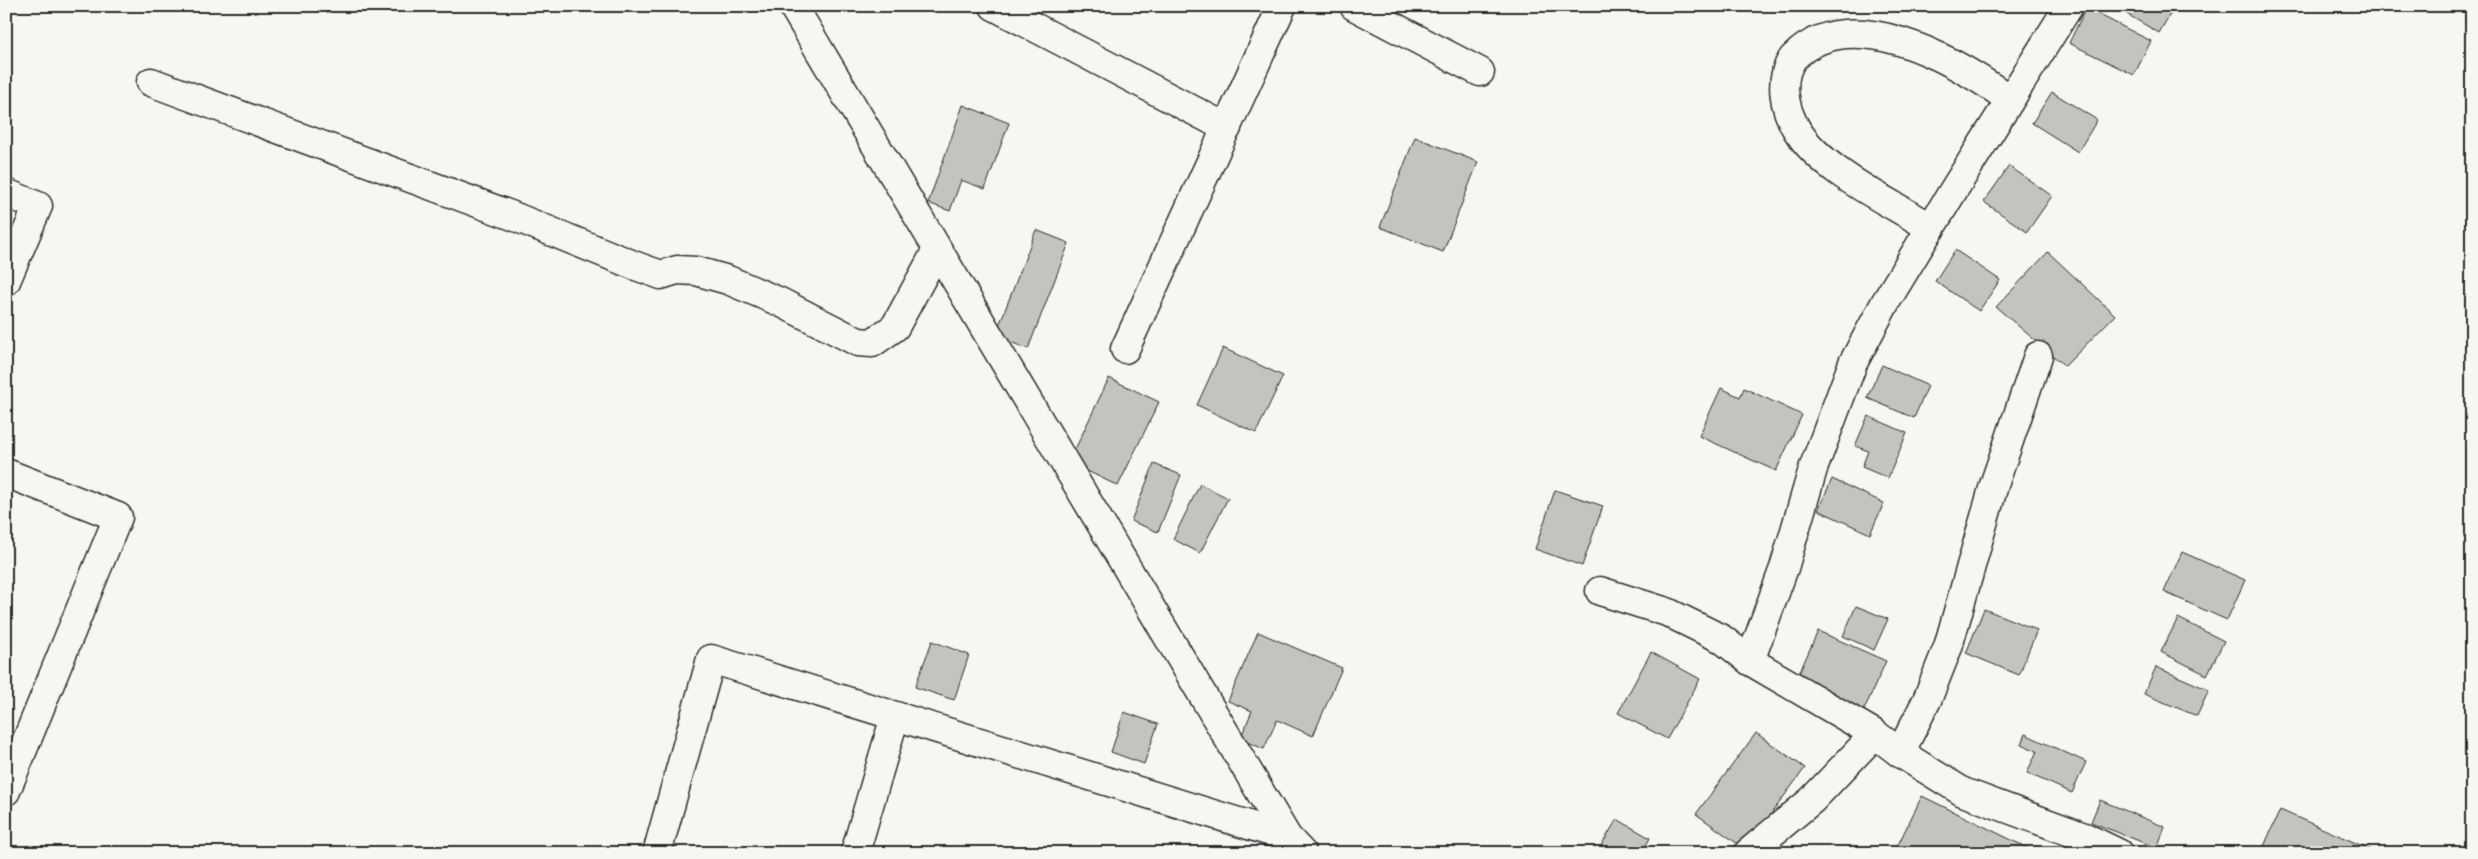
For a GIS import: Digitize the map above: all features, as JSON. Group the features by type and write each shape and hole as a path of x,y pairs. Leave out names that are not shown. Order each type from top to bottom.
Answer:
{"street":[{"path":"793,6 937,250 1295,845"},
{"path":"994,6 1227,128"},
{"path":"1125,349 1282,6"},
{"path":"1354,6 1480,72"},
{"path":"1750,661 1784,568 1812,469 1853,363 1931,228 2009,99 2069,6"},
{"path":"1931,228 1835,168 1814,150 1797,130 1788,112 1784,93 1784,78 1789,64 1800,48 1815,34 1856,21 1908,34 1943,51 2009,99"},
{"path":"151,82 513,216 652,272 661,275 677,270 696,271 728,280 780,302 858,342 872,343 895,326 906,310 937,250"},
{"path":"6,193 38,206 6,281"},
{"path":"1900,753 1927,700 1948,648 1997,476 2038,356"},
{"path":"6,473 118,517 6,791"},
{"path":"1600,591 1667,612 1722,639 1750,661 1875,734 1900,753 1963,792 2087,838 2118,853"},
{"path":"657,853 711,659 896,716 1295,845"},
{"path":"855,853 896,716"},
{"path":"1748,853 1812,800 1875,734"}],"building":[{"path":"2113,6 2175,6 2159,33"},
{"path":"2086,8 2151,41 2134,75 2069,43"},
{"path":"2052,92 2097,120 2078,152 2032,123"},
{"path":"963,105 1009,123 985,189 961,180 950,211 928,203"},
{"path":"1415,137 1478,162 1443,252 1380,227"},
{"path":"2009,166 2052,196 2027,232 1984,202"},
{"path":"1036,230 1069,243 1028,349 995,336"},
{"path":"1955,250 2000,280 1979,311 1935,281"},
{"path":"2048,252 2115,315 2065,366 1996,307"},
{"path":"1223,348 1283,376 1256,433 1197,405"},
{"path":"1882,365 1928,386 1914,418 1867,398"},
{"path":"1109,378 1159,402 1118,486 1069,462"},
{"path":"1721,388 1740,397 1744,388 1802,415 1776,471 1699,436"},
{"path":"1868,416 1907,433 1888,478 1862,467 1868,451 1855,446"},
{"path":"1154,464 1181,475 1158,532 1131,521"},
{"path":"1832,479 1884,503 1870,534 1818,510"},
{"path":"1200,484 1228,498 1200,553 1173,539"},
{"path":"1555,490 1603,506 1582,566 1535,549"},
{"path":"2182,552 2245,580 2227,620 2164,592"},
{"path":"1856,606 1888,619 1874,650 1843,636"},
{"path":"1984,609 2037,630 2019,675 1966,653"},
{"path":"2178,618 2224,641 2207,675 2161,652"},
{"path":"1818,631 1886,661 1864,710 1797,678"},
{"path":"1258,632 1342,668 1313,736 1277,720 1264,749 1240,739 1252,711 1228,701"},
{"path":"932,641 969,655 954,700 915,687"},
{"path":"1651,652 1700,679 1667,739 1618,713"},
{"path":"2156,667 2209,690 2197,716 2144,694"},
{"path":"1124,712 1158,724 1144,764 1111,752"},
{"path":"1756,733 1805,768 1745,849 1696,814"},
{"path":"2025,734 2086,762 2072,793 2027,773 2037,751 2021,744"},
{"path":"1922,796 2038,853 1894,853"},
{"path":"2100,800 2165,827 2157,848 2091,822"},
{"path":"2280,810 2379,853 2261,853"},
{"path":"1617,819 1650,838 1642,853 1614,853 1601,846"}]}
